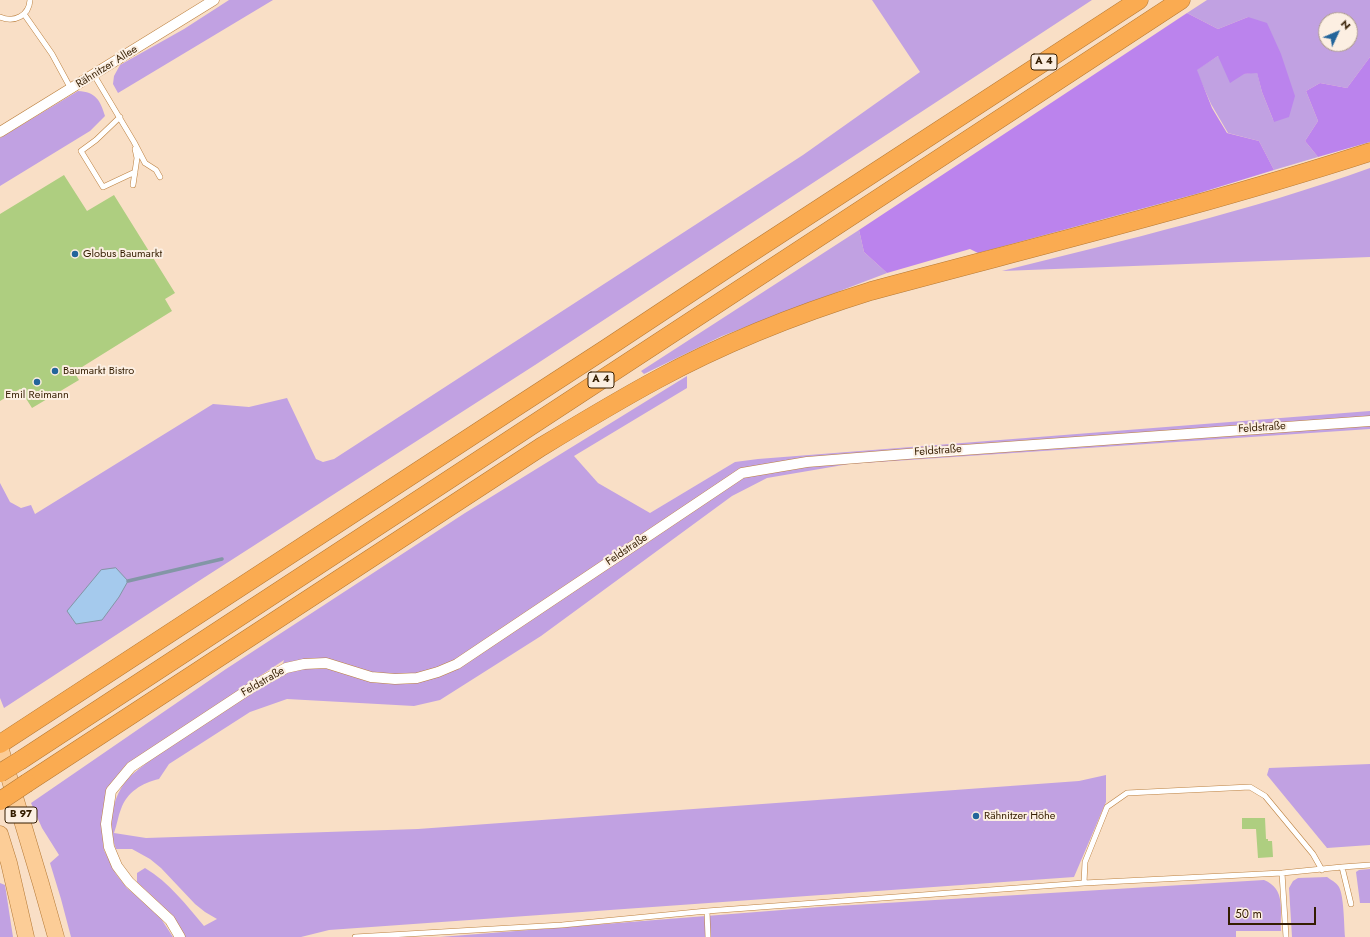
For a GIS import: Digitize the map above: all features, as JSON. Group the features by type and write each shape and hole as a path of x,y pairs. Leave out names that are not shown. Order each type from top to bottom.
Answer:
{"highway":[{"name":"A 4","path":"4,742 1139,0"},
{"name":"A 4","path":"0,773 1181,0"},
{"path":"0,801 541,447 625,397 702,356 786,320 829,304 871,291 1224,196 1316,170 1370,152"}],"main road":[{"name":"B 97","path":"4,742 56,937"},
{"name":"B 97","path":"0,834 9,863 26,937"}],"street":[{"name":"Rähnitzer Allee","path":"0,132 214,0"},
{"name":"Feldstraße","path":"180,937 170,920 129,882 117,866 109,847 106,824 111,791 131,767 257,684 286,668 304,664 326,663 371,676 417,678 438,672 457,664 742,473 807,462 899,454 1370,421"}],"lane":[{"path":"0,17 8,20 19,17 28,9 30,0"},
{"path":"24,14 52,54 71,89"},
{"path":"94,75 120,117 145,163 156,170 160,176"},
{"path":"120,117 96,140 81,151 103,187 135,172"},
{"path":"133,185 137,158 134,142"},
{"path":"1084,883 1085,862 1107,807 1127,793 1250,787 1265,796 1313,854 1322,870"},
{"path":"355,937 562,925 707,911 1084,883 1282,873 1370,865"},
{"path":"1342,867 1351,904"},
{"path":"1282,873 1286,937"},
{"path":"707,911 708,937"}],"shaded area":[{"path":"229,0 273,0 118,93 113,84 114,76 120,65 184,29"},
{"path":"872,0 1092,0 535,365 4,708 0,698 0,483 10,502 21,508 31,505 35,514 213,404 249,407 287,398 316,459 323,462 334,459 803,155 920,72"},
{"path":"1207,0 1370,0 1370,57 1347,88 1320,83 1306,91 1318,121 1305,141 1318,157 1274,170 1259,141 1228,133 1211,104 1196,70 1218,56 1244,74 1257,72 1262,92 1274,122 1248,17 1218,29 1187,13"},
{"path":"1187,13 1218,29 1248,17 1267,23 1281,54 1295,96 1289,117 1274,122 1262,92 1257,73 1244,74 1230,83 1218,56 1197,70 1212,108 1227,133 1259,141 1274,170 1196,194 978,253 970,249 887,273 864,252 859,230"},
{"path":"1370,57 1370,142 1318,157 1305,141 1318,121 1306,91 1320,83 1347,88"},
{"path":"78,91 93,95 99,101 105,116 90,131 0,186 0,138"},
{"path":"1370,168 1370,257 1002,271 1233,211 1325,184"},
{"path":"859,230 864,252 887,273 722,336 644,374 641,371"},
{"path":"687,376 687,388 574,456 598,483 650,513 735,462 758,459 1370,411 1370,429 849,464 767,478 732,496 541,636 440,700 414,706 287,699 250,712 169,764 159,779 141,786 131,793 121,809 114,833 146,838 418,829 1079,781 1106,775 1106,802 1074,877 329,930 301,937 184,937 173,916 137,882 137,873 145,868 162,880 177,894 204,926 217,919 195,904 161,868 150,859 132,849 116,849 113,839 111,820 118,793 125,782 149,761 280,673 284,660 124,767 112,786 102,827 104,850 116,874 127,888 158,914 173,937 71,937 50,863 59,855 42,828 31,803 226,669 465,513"},
{"path":"1370,764 1370,845 1327,848 1267,775 1269,768"},
{"path":"1370,869 1370,903 1360,903 1356,872 1359,870"},
{"path":"1327,877 1339,887 1341,891 1345,937 1292,937 1289,888 1293,881 1298,878"},
{"path":"1264,880 1276,889 1279,895 1281,908 1281,931 1236,931 1236,937 440,937 820,907"},
{"path":"0,883 5,885 13,937 0,937"}],"water":[{"path":"116,568 128,581 119,597 102,620 76,624 67,611 101,570"}],"building":[{"name":"Globus Baumarkt","path":"64,175 87,211 114,195 175,293 165,299 172,311 74,372 79,380 32,408 20,389 0,401 0,214"},
{"path":"1242,818 1265,818 1266,839 1268,839 1268,841 1272,841 1273,857 1258,858 1256,829 1242,829"}],"waterway":[{"path":"128,581 222,559"}],"place":[{"name":"Globus Baumarkt","path":"75,254"},
{"name":"Baumarkt Bistro","path":"55,371"},
{"name":"Emil Reimann","path":"37,382"},
{"name":"Rähnitzer Höhe","path":"976,816"}]}
